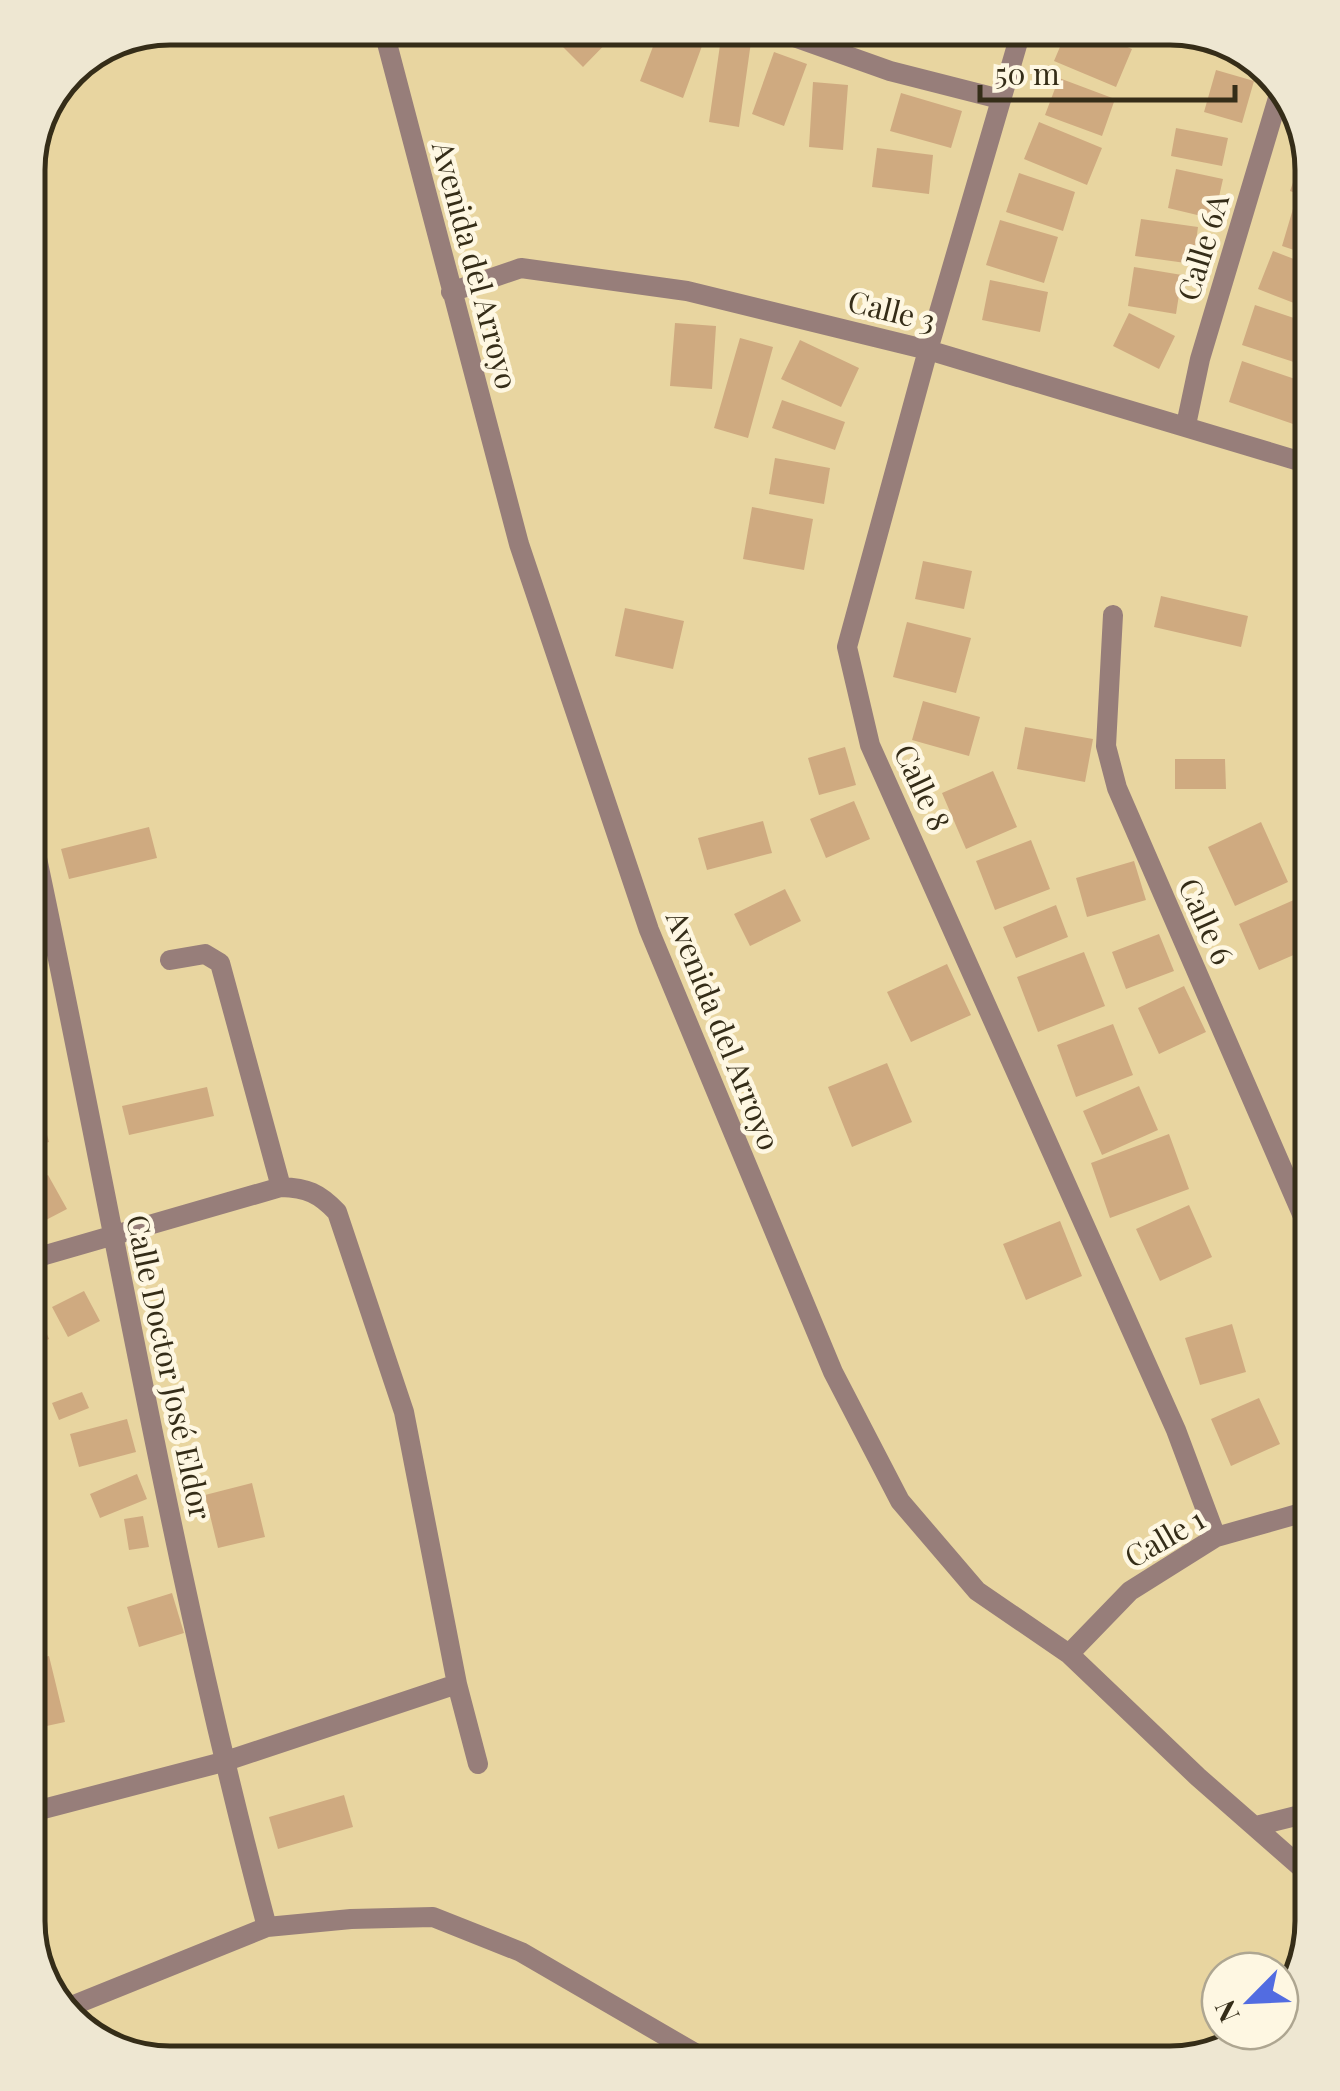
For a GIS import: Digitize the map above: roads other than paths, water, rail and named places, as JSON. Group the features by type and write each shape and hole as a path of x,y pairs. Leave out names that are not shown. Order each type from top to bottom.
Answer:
{"street":[{"name":"Avenida del Arroyo","path":"387,45 519,544 650,930 833,1372 900,1501 977,1590 1069,1654 1198,1778 1295,1862"},
{"path":"816,45 890,71 1000,99"},
{"name":"Calle 8","path":"1017,45 847,647 870,744 1176,1430 1216,1538"},
{"name":"Calle 6A","path":"1186,425 1200,359 1276,105"},
{"name":"Calle 3","path":"451,292 521,268 687,291 928,350 1295,460"},
{"name":"Calle 6","path":"1113,615 1106,746 1117,788 1295,1198"},
{"name":"Calle Doctor José Eldor","path":"45,914 223,1762 267,1926"},
{"path":"170,960 205,954 220,963 281,1186"},
{"path":"45,1256 281,1186 306,1188 323,1197 337,1212 404,1412 456,1684 478,1764"},
{"name":"Calle 1","path":"1069,1654 1130,1591 1216,1538 1295,1515"},
{"path":"45,1808 223,1762 456,1684"},
{"path":"1256,1826 1295,1816"},
{"path":"77,2004 267,1926 433,1918 521,1952 683,2046"}]}
